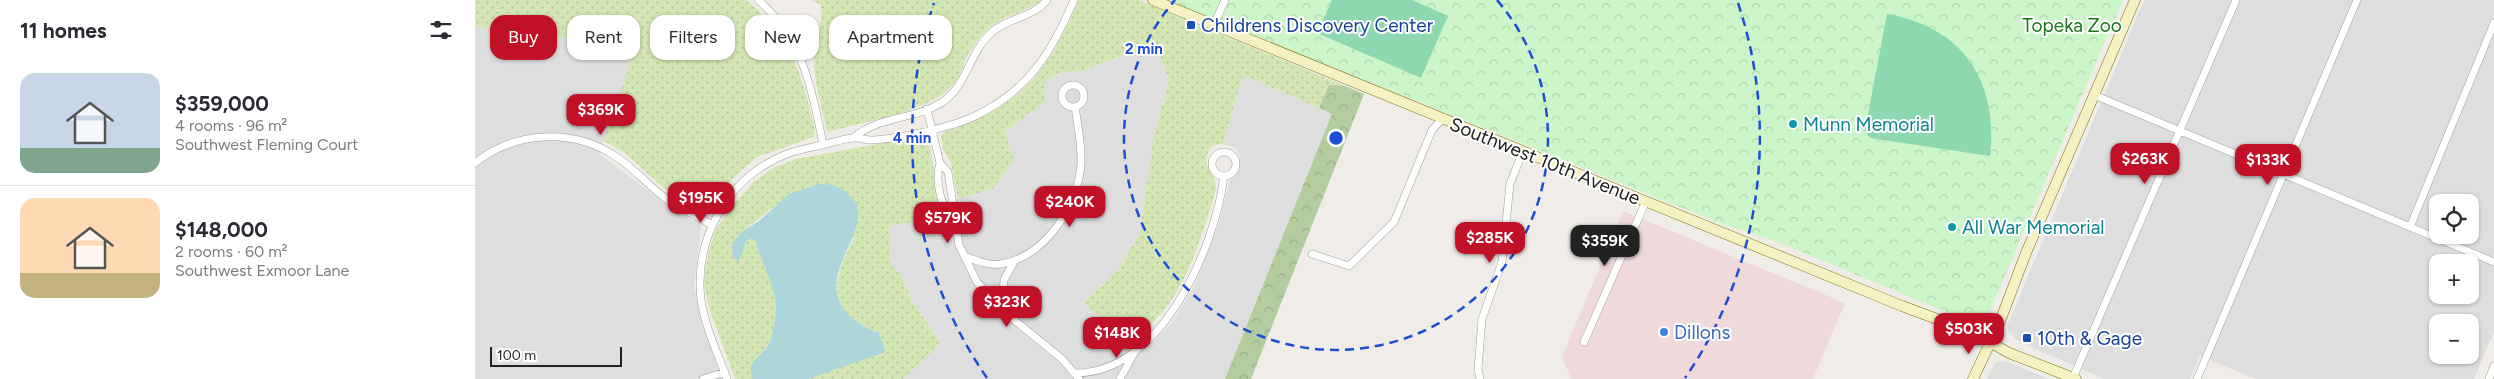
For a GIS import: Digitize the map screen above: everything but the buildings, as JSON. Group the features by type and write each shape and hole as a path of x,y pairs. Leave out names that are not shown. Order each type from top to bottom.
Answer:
{"main road":[{"name":"Southwest 10th Avenue","path":"1153,0 1903,306 1972,332 2009,353 2075,379"},
{"path":"1973,379 2135,0"}],"street":[{"path":"758,0 779,22 801,56 815,99 823,145"},
{"path":"853,138 865,128 927,109 942,102 953,93 961,82 976,50 992,32 1011,21 1036,11 1047,0"},
{"path":"703,379 726,375 702,302 703,252 712,225 728,198 753,173 784,155 853,138 873,140 932,129 972,117 1014,92 1039,66 1049,52 1074,0"},
{"path":"1214,25 1225,0"},
{"path":"2075,379 2236,0"},
{"path":"2197,379 2357,0"},
{"path":"2410,227 2494,23"},
{"path":"2094,95 2494,262"},
{"path":"964,256 1000,264 1015,260 1046,238 1059,224 1075,194 1081,164 1075,107"},
{"path":"927,109 940,163 948,172 955,224 964,256 977,282 1002,310 1062,359 1077,376 1099,371 1135,350 1167,320 1184,296 1221,201 1224,176"},
{"path":"1312,254 1349,266 1394,222 1432,130 1442,119"},
{"path":"475,163 494,150 520,140 555,137 589,143 616,156 671,202 712,225"},
{"path":"1480,379 1478,369 1482,319 1502,262 1510,184 1523,151"},
{"path":"940,163 937,173 940,193 945,212 955,224"},
{"path":"1584,342 1646,201"},
{"path":"1002,310 1005,280 1015,260"},
{"path":"1120,379 1135,350"},
{"path":"2489,379 2494,366"}],"shaded area":[{"path":"2144,0 2494,0 2494,332 2474,379 2256,379 2200,356 2190,379 2104,379 2018,341 2008,331 2008,324"},
{"path":"475,26 490,28 490,60 557,60 557,37 567,38 567,60 633,60 599,154 669,206 701,226 694,287 702,323 722,379 475,379"},
{"path":"1155,43 1169,79 1153,141 1140,233 1118,270 1083,303 1144,352 1172,322 1185,302 1196,281 1219,222 1230,180 1236,174 1240,157 1236,148 1223,144 1243,75 1332,114 1225,379 903,379 941,343 912,301 900,274 891,265 889,226 934,219 930,205 958,199 1014,161 1005,131 1046,101 1044,91 1047,79 1062,72 1083,71"},
{"path":"1623,211 1845,303 1813,379 1571,379 1562,357"},
{"path":"2001,361 2008,362 2049,379 1987,379 1995,363"}],"green space":[{"path":"475,0 746,0 762,15 745,15 745,60 793,60 800,75 815,131 813,137 757,157 733,178 708,210 698,209 675,196 620,150 603,141 632,60 640,60 640,15 567,15 567,38 557,37 557,15 490,15 490,28 475,26"},
{"path":"811,0 1042,0 998,22 985,32 969,53 960,75 952,86 941,95 911,110 827,132 816,84 814,64 814,60 819,60 821,5"},
{"path":"1079,0 1139,0 1345,86 1329,85 1319,108 1243,75 1223,144 1213,145 1206,158 1214,177 1216,190 1195,254 1176,293 1163,311 1148,327 1130,341 1083,303 1118,270 1140,233 1153,141 1169,79 1155,43 1083,71 1062,72 1047,79 1044,91 1046,101 1005,131 1014,161 992,189 958,199 951,163 943,149 941,136 945,132 972,122 994,110 1013,98 1029,83 1056,48"},
{"name":"Topeka Zoo","path":"1166,0 2123,0 1986,320 1973,323 1770,239 1727,226"},
{"path":"1332,0 1412,0 1448,16 1421,78 1317,33"},
{"path":"1887,14 1914,21 1936,31 1955,45 1970,62 1981,82 1988,104 1991,129 1990,156 1870,138 1865,130"},
{"path":"1329,85 1345,86 1364,94 1251,379 1225,379 1332,114 1319,108"},
{"path":"917,137 929,141 940,203 930,205 934,219 889,226 891,265 900,274 912,301 941,343 903,379 808,379 879,333 861,324 849,315 841,305 838,294 841,268 854,238 776,205 743,231 746,241 755,240 771,283 776,304 769,343 751,368 753,379 735,379 709,308 704,283 708,253 716,229 734,204 754,182 775,167 796,159"}],"water":[{"path":"819,184 841,188 857,204 856,226 842,262 836,287 842,306 849,315 867,328 879,333 885,352 808,379 753,379 751,373 752,364 769,344 776,305 771,284 755,240 746,241 739,262 733,258 732,244 743,231 759,221 789,194"}],"place":[{"name":"Childrens Discovery Center","path":"1191,25"},
{"name":"Munn Memorial","path":"1793,124"},
{"name":"All War Memorial","path":"1952,227"},
{"name":"Dillons","path":"1664,332"},
{"name":"10th & Gage","path":"2027,338"}]}
